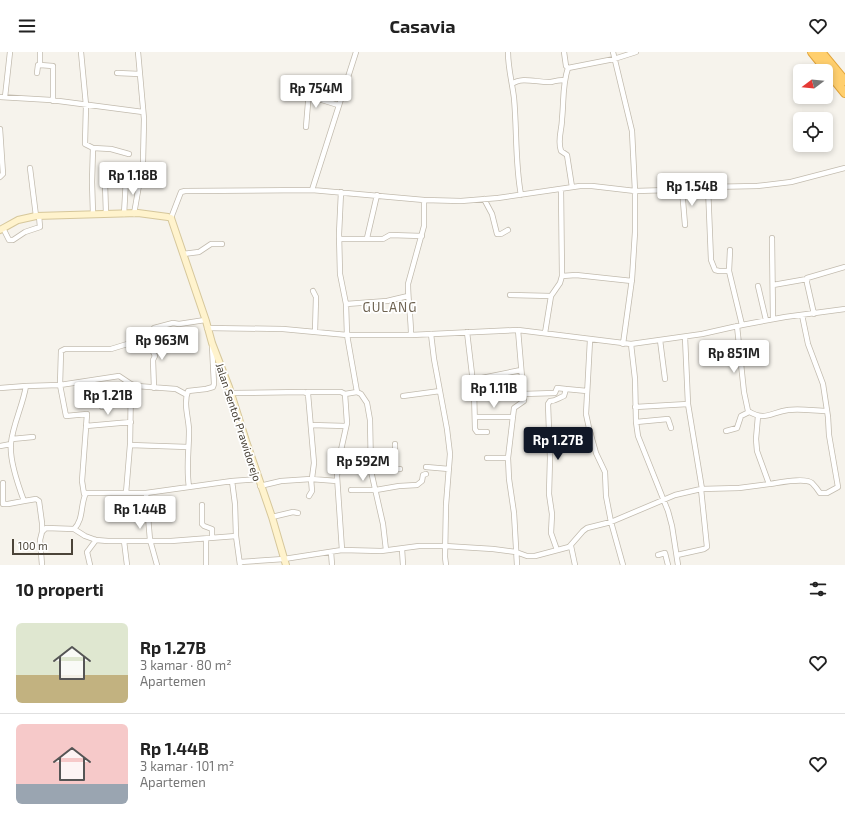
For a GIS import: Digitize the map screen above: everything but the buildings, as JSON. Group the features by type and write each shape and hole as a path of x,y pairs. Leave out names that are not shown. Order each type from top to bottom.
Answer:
{"highway":[{"path":"818,54 826,64"},
{"path":"833,70 845,81"},
{"path":"833,74 845,93"}],"main road":[{"path":"3,231 18,220 93,214 134,214 171,218"},
{"name":"Jalan Sentot Prawidorejo","path":"171,218 212,343 231,393 260,486 272,517 285,562"}],"street":[{"path":"10,52 2,97 53,100 143,112"},
{"path":"37,73 38,65 40,65 40,52"},
{"path":"81,52 86,105 84,144 93,148 111,149 129,154"},
{"path":"134,214 143,162 143,112 138,52"},
{"path":"312,190 356,52"},
{"path":"508,52 514,97 518,179 521,195"},
{"path":"564,52 566,66 568,68 564,80 559,146 561,151 567,154 572,187"},
{"path":"613,52 632,130 635,190 635,232 632,281 623,344"},
{"path":"568,68 636,52"},
{"path":"40,65 53,66 53,100"},
{"path":"117,73 140,74"},
{"path":"512,84 523,80 548,82 564,80"},
{"path":"306,127 309,91"},
{"path":"308,98 322,100 338,105"},
{"path":"0,129 3,174 0,177"},
{"path":"93,148 93,214"},
{"path":"3,231 9,240 13,240 25,232 40,227 30,168"},
{"path":"171,218 178,196 185,190 312,190 424,200 461,201 561,190 572,187 592,186 635,190 706,189 708,187 757,186 791,182 845,168"},
{"path":"106,214 104,184 108,182 126,180 128,177 141,177"},
{"path":"124,214 126,180"},
{"path":"708,187 711,260 713,267 717,271 729,271"},
{"path":"682,189 685,225"},
{"path":"545,333 551,296 560,283 562,276 561,190"},
{"path":"341,192 339,239 340,274 346,304 347,335 357,392"},
{"path":"367,238 377,195"},
{"path":"484,199 492,214 497,234 501,234 508,230"},
{"path":"411,335 411,319 408,296 410,275 422,236 424,200"},
{"path":"339,239 383,239 390,235 422,236"},
{"path":"772,238 774,319"},
{"path":"183,254 199,252 211,244 222,244"},
{"path":"730,250 729,271 739,325 744,392 747,410 758,416 767,416 788,410 827,412"},
{"path":"774,285 807,279 808,276 845,267"},
{"path":"562,276 576,275 632,281"},
{"path":"807,279 814,314"},
{"path":"758,286 766,320"},
{"path":"313,290 316,297 315,332"},
{"path":"510,295 551,296"},
{"path":"346,304 387,301 408,296"},
{"path":"207,328 283,329 347,335 411,335 518,330 631,344 702,334 766,320 845,309"},
{"path":"802,315 808,344 823,384 829,435 838,488"},
{"path":"74,529 78,525 82,511 84,494 82,481 87,414 66,416 60,385 60,353 63,349 111,349 147,338 152,334 154,328 173,322 179,324 205,320"},
{"path":"517,565 514,513 509,479 508,458 515,406 524,401 518,330"},
{"path":"467,332 476,431 487,432"},
{"path":"431,334 449,448 445,546 446,565"},
{"path":"676,555 704,549 706,547 702,489 688,404 685,337"},
{"path":"147,338 155,356 153,360 154,388"},
{"path":"590,340 586,414 596,453 605,472 606,496 611,522 623,565"},
{"path":"660,340 666,379"},
{"path":"188,487 187,474 189,430 187,395 188,392 206,390 213,387 212,343"},
{"path":"631,344 635,379 635,407 638,436 672,526 678,564 670,565 665,553 658,555"},
{"path":"472,380 521,370"},
{"path":"0,388 60,385 119,376 137,386 176,389 187,395"},
{"path":"126,493 130,445 131,384"},
{"path":"473,387 484,385 485,390 487,389"},
{"path":"24,501 15,471 11,442 26,386"},
{"path":"523,394 555,393 557,388 587,391"},
{"path":"557,550 551,533 552,514 549,494 549,402 564,396 566,389"},
{"path":"403,396 440,391"},
{"path":"307,392 309,396 314,463 311,479 312,491 309,496"},
{"path":"231,393 340,392 345,394 357,392 361,394 367,403 370,420 371,471 386,536 386,550"},
{"path":"342,550 337,481 339,459 346,426 345,394"},
{"path":"102,407 130,400"},
{"path":"635,407 688,404"},
{"path":"726,431 737,428 741,416 750,412"},
{"path":"758,416 756,439 757,451 769,484"},
{"path":"475,417 513,417"},
{"path":"636,422 668,419 671,428"},
{"path":"86,426 131,422"},
{"path":"311,426 346,426"},
{"path":"549,442 591,434"},
{"path":"0,446 33,437"},
{"path":"371,471 398,469 395,444"},
{"path":"130,445 188,447"},
{"path":"487,458 508,458"},
{"path":"426,468 449,469"},
{"path":"351,490 376,490 399,486 418,485 418,483 422,481 423,475 426,474"},
{"path":"84,494 88,492 146,493 232,481 258,479"},
{"path":"260,486 281,481 311,479 337,481"},
{"path":"232,481 235,504 236,536 240,563 285,562 342,550 386,550 419,546 445,546 516,552 527,556 535,556 571,546 583,531 611,522 663,499 688,491 739,488 790,481 811,482 820,494 845,487"},
{"path":"3,483 2,504 36,499 40,501 42,524 40,540 42,565"},
{"path":"146,493 150,540 157,565"},
{"path":"202,505 202,524 212,529 212,538"},
{"path":"272,517 293,512 298,513"},
{"path":"42,532 46,528 74,529 80,534 96,540 124,541 171,541 236,536"},
{"path":"206,539 206,565"},
{"path":"90,565 87,552 96,540"},
{"path":"124,541 127,565"},
{"path":"571,546 576,565"},
{"path":"402,549 403,565"},
{"path":"332,552 332,565"}],"district":[{"name":"GULANG","path":"390,307"}]}
